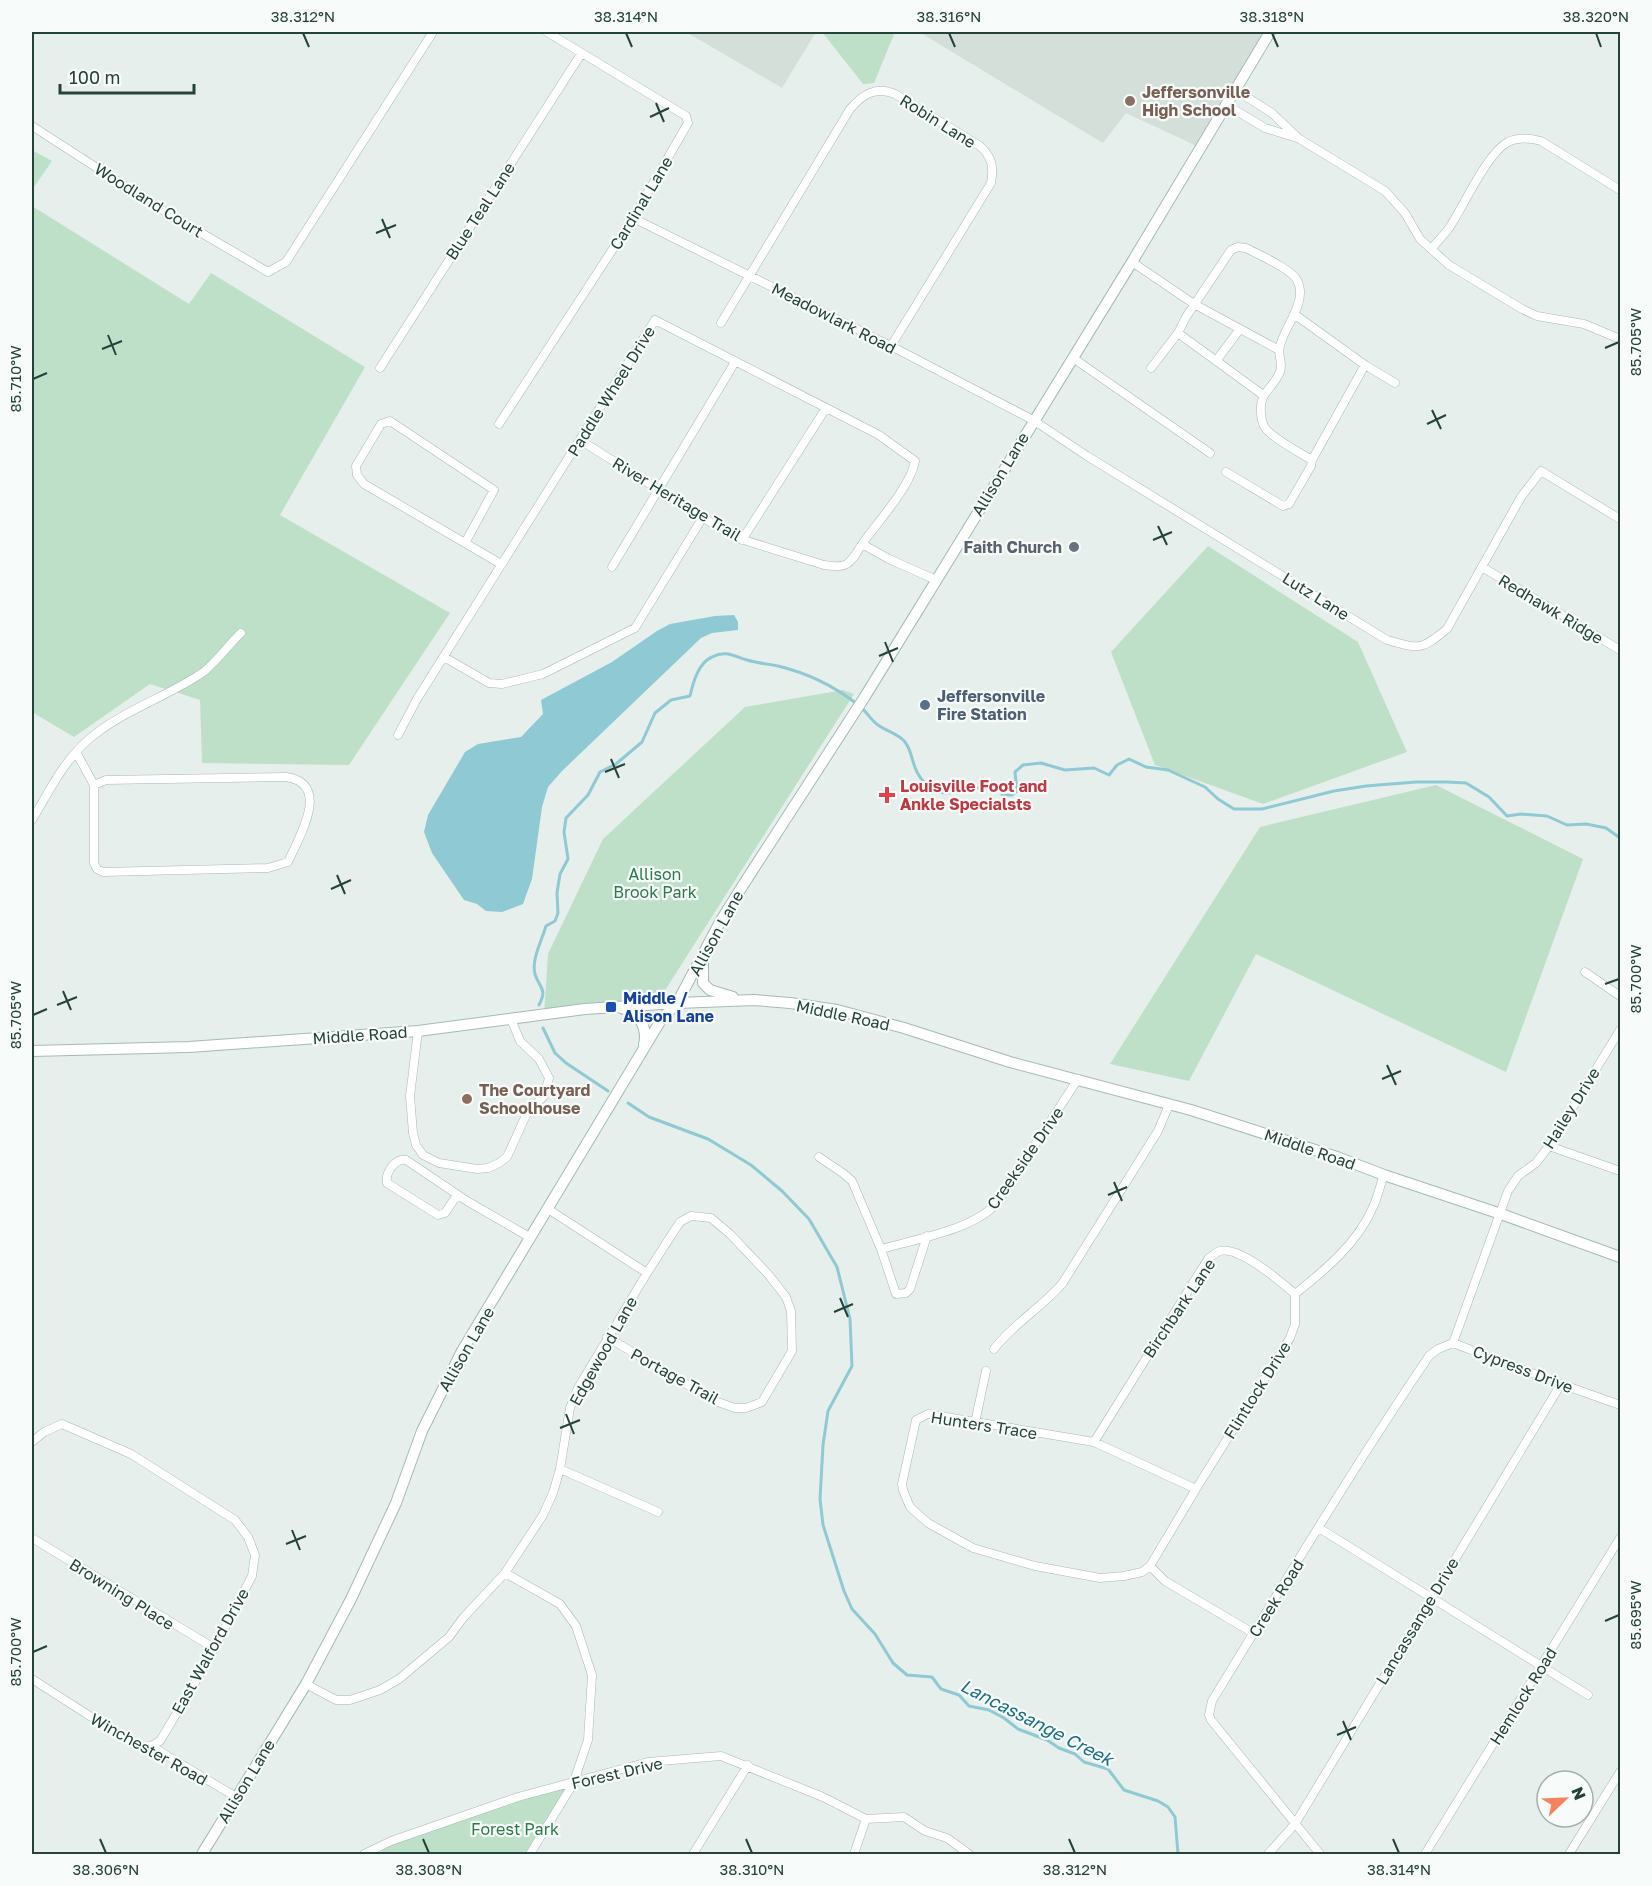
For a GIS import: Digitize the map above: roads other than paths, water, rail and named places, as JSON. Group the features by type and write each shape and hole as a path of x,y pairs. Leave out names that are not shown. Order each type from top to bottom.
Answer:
{"main road":[{"name":"Allison Lane","path":"202,1854 306,1684 351,1599 396,1503 422,1431 462,1351 661,1020 677,1003 704,957 720,922 864,698 1132,262 1269,32"},
{"path":"704,957 702,969 704,983 710,990 742,1000"},
{"name":"Middle Road","path":"32,1051 189,1047 418,1031 615,1007 677,1003 742,1000 790,1003 837,1010 904,1028 1010,1062 1169,1105 1337,1157 1620,1257"},
{"path":"615,1007 626,1009 639,1018 645,1030 645,1042 639,1058"}],"street":[{"name":"Woodland Court","path":"32,126 164,211 268,272 279,268 291,255 433,32"},
{"name":"Cardinal Lane","path":"499,424 633,218 686,128 687,120 686,116 547,32"},
{"name":"Blue Teal Lane","path":"380,369 581,54"},
{"path":"1234,89 1272,113 1299,138 1385,190 1405,213 1420,239 1449,265 1522,309 1553,320 1584,324 1620,339"},
{"name":"Robin Lane","path":"721,323 850,109 865,94 882,90 895,94 980,146 990,158 993,172 991,183 891,346"},
{"path":"1225,104 1265,128 1299,138"},
{"path":"1431,249 1448,229 1500,148 1518,139 1529,138 1541,141 1620,189"},
{"name":"Meadowlark Road","path":"633,218 891,346 1033,420"},
{"path":"1151,368 1178,333 1194,304 1231,250 1238,247 1246,248 1296,278 1300,288 1300,298 1279,350 1281,370 1260,403 1261,417 1267,430 1312,460"},
{"path":"1132,262 1194,304 1279,350"},
{"path":"1294,314 1365,365 1395,383"},
{"name":"Paddle Wheel Drive","path":"398,735 417,699 655,321 879,435 915,461 907,482 862,544"},
{"path":"1216,361 1240,328"},
{"path":"1178,333 1263,395"},
{"path":"1073,358 1210,453"},
{"path":"612,567 735,362"},
{"path":"1226,471 1283,506 1289,504 1365,365"},
{"path":"742,540 826,408"},
{"name":"Lutz Lane","path":"1033,420 1387,640 1416,648 1432,642 1447,629 1521,497 1541,471 1620,519"},
{"path":"465,543 494,490 390,421 381,424 356,466 357,475 364,484 373,491 501,564"},
{"name":"River Heritage Trail","path":"580,440 742,540 838,568 851,562 862,544"},
{"path":"444,657 489,683 502,684 543,674 635,628 703,517"},
{"path":"862,544 936,580"},
{"name":"Redhawk Ridge","path":"1482,567 1620,650"},
{"path":"32,820 76,752 93,736 115,720 173,691 205,671 240,633"},
{"path":"76,752 94,785 94,863 97,869 103,872 277,867 288,862 311,806 309,791 305,786 297,779 286,777 106,780 94,785"},
{"path":"1585,972 1620,996"},
{"path":"418,1031 410,1096 416,1145 423,1155 439,1163 477,1169 488,1168 507,1157 527,1113 544,1096 549,1078 539,1059 520,1041 511,1019"},
{"name":"Hailey Drive","path":"1501,1214 1508,1191 1518,1176 1536,1162 1549,1146 1620,1030"},
{"name":"Creekside Drive","path":"880,1249 970,1223 990,1211 1078,1079"},
{"path":"994,1349 1007,1333 1062,1284 1158,1131 1169,1105"},
{"path":"1549,1146 1620,1171"},
{"path":"819,1157 852,1181 880,1249 894,1292 901,1295 910,1289 927,1236"},
{"path":"458,1195 445,1213 438,1215 387,1183 386,1177 396,1161 403,1159 531,1238"},
{"path":"1295,1294 1327,1269 1356,1236 1374,1206 1384,1175"},
{"path":"548,1209 647,1273"},
{"name":"Cypress Drive","path":"1501,1214 1454,1342 1620,1405"},
{"name":"Edgewood Lane","path":"306,1684 336,1700 350,1700 380,1690 399,1679 449,1637 463,1618 505,1573 543,1515 553,1493 560,1469 570,1408 578,1388 680,1222 691,1216 702,1215"},
{"name":"Portage Trail","path":"608,1337 715,1401 735,1408 746,1408 762,1402 792,1351 790,1311 786,1297 768,1274 730,1234 711,1218 702,1215"},
{"name":"Birchbark Lane","path":"1094,1442 1209,1259 1218,1251 1225,1250 1262,1266 1295,1294"},
{"name":"Flintlock Drive","path":"1150,1566 1290,1338 1295,1324 1295,1294"},
{"name":"Creek Road","path":"1320,1854 1211,1720 1209,1715 1212,1701 1390,1413 1429,1356 1454,1342"},
{"path":"975,1423 986,1371"},
{"name":"Lancassange Drive","path":"1268,1854 1295,1824 1561,1384"},
{"name":"Hunters Trace","path":"1150,1566 1142,1572 1100,1578 1035,1566 973,1548 928,1523 910,1507 902,1484 916,1420 928,1414 1094,1442 1196,1489"},
{"name":"East Walford Drive","path":"32,1442 44,1432 62,1424 131,1454 235,1520 248,1537 253,1549 255,1555 252,1576 214,1648 160,1741 151,1746"},
{"path":"560,1469 658,1512"},
{"path":"1319,1528 1588,1695"},
{"name":"Browning Place","path":"32,1538 214,1648"},
{"name":"Hemlock Road","path":"1425,1854 1620,1538"},
{"path":"1150,1566 1165,1581 1253,1634"},
{"path":"505,1573 560,1604 576,1626 592,1675 588,1740 573,1784 530,1854"},
{"name":"Winchester Road","path":"32,1680 132,1743 141,1747 151,1746 236,1797"},
{"name":"Forest Drive","path":"364,1854 391,1841 518,1797 648,1762 722,1756 823,1797 866,1819"},
{"path":"693,1854 748,1765"},
{"path":"1569,1854 1620,1772"},
{"path":"854,1854 866,1819 904,1817 925,1831 947,1839 969,1854"}],"water":[{"path":"734,615 738,622 738,630 712,633 701,638 548,787 542,807 532,879 523,904 502,912 486,911 477,904 464,900 432,853 424,832 428,815 465,752 478,744 521,737 543,714 541,700 612,662 670,624"}],"waterway":[{"name":"Lancassange Creek","path":"539,1005 543,991 535,974 534,963 546,926 555,921 558,913 557,893 560,874 568,859 564,832 566,818 588,795 600,772 616,764 642,742 655,713 671,700 690,696 697,674 707,660 726,654 789,669 830,686 857,704"},
{"name":"Lancassange Creek","path":"862,708 881,727 905,742 917,772 925,783 933,790 942,792 952,793 995,785 1003,795 1012,795 1017,791 1015,772 1023,765 1041,763 1065,770 1094,768 1109,775 1117,765 1129,759 1146,767 1168,770 1205,787 1234,809 1262,809 1334,791 1366,786 1416,782 1466,783 1489,797 1507,816 1521,814 1547,816 1567,825 1586,824 1606,828 1620,838"},
{"name":"Lancassange Creek","path":"543,1028 555,1053 608,1091"},
{"name":"Lancassange Creek","path":"628,1103 649,1117 708,1139 751,1165 782,1191 809,1219 837,1267 850,1319 852,1366 828,1411 823,1445 820,1499 823,1525 852,1609 875,1634 893,1663 907,1675 932,1677 941,1689 959,1695 969,1706 989,1710 1018,1729 1047,1740 1075,1754 1084,1762 1108,1769 1124,1790 1158,1801 1168,1807 1175,1817 1178,1854"}],"place":[{"name":"Jeffersonville High School","path":"1130,101"},
{"name":"Faith Church","path":"1074,547"},
{"name":"Jeffersonville Fire Station","path":"925,705"},
{"name":"Louisville Foot and Ankle Specialsts","path":"887,795"},
{"name":"Middle / Alison Lane","path":"611,1007"},
{"name":"The Courtyard Schoolhouse","path":"467,1099"}],"park label":[{"name":"Allison Brook Park","path":"655,883"},
{"name":"Forest Park","path":"515,1829"}]}
